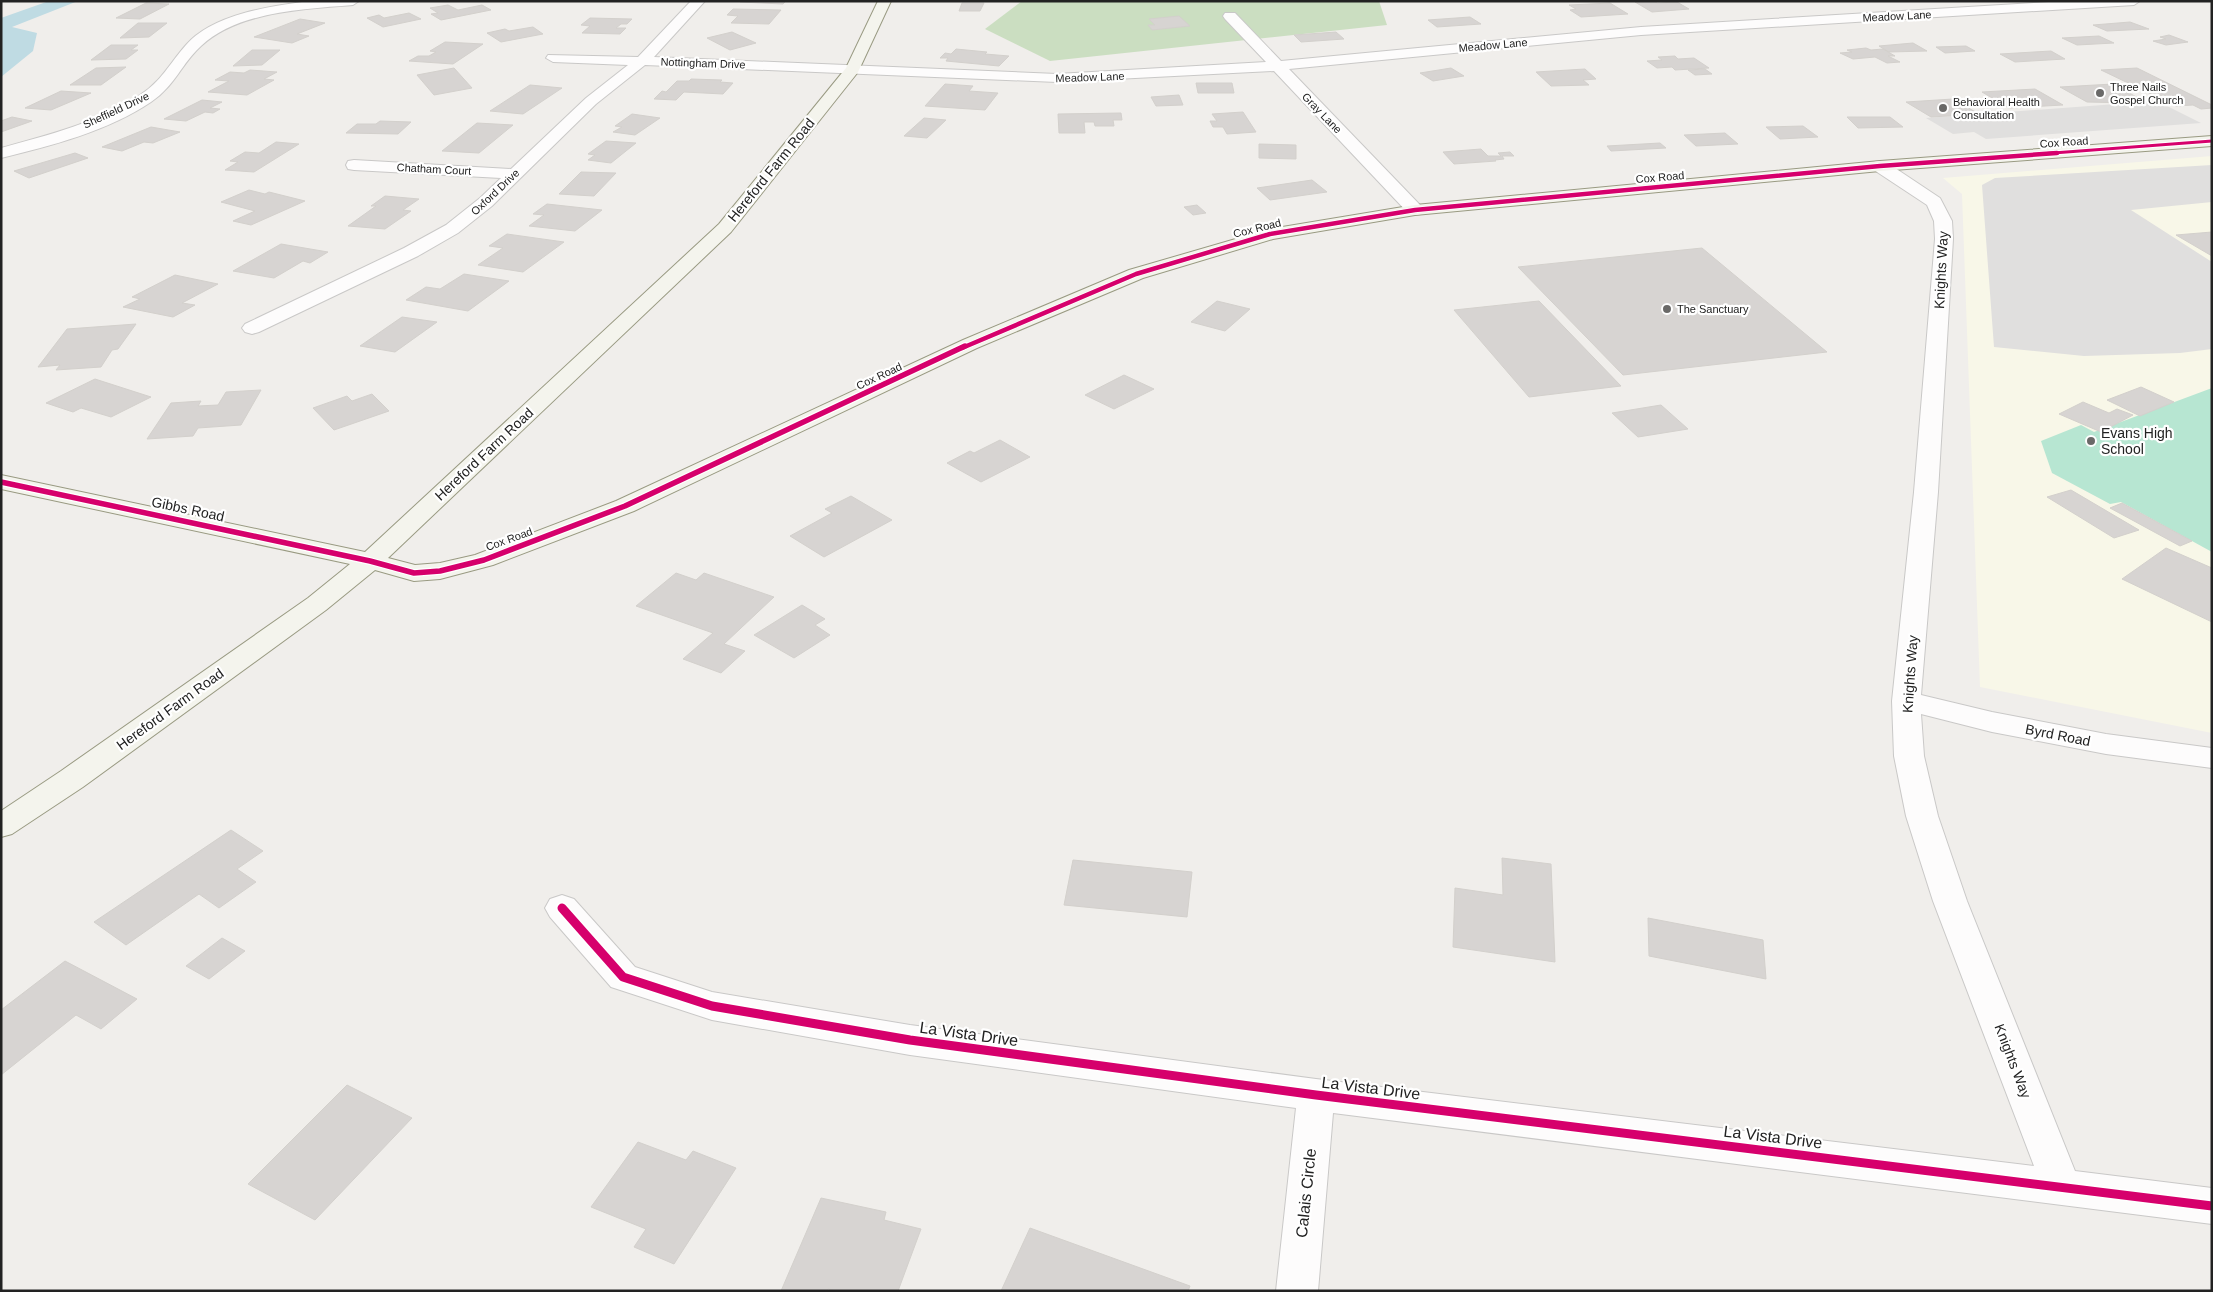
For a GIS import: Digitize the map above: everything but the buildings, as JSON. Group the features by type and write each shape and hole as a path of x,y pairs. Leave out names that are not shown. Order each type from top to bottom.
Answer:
{"street":[{"name":"Sheffield Drive","path":"1,153 70,132 106,118 136,103 158,90 171,78 190,49 202,37 224,25 247,16 275,10 353,1"},
{"name":"Oxford Drive","path":"252,328 411,252 452,229 486,202 591,101 642,61 699,1"},
{"name":"Hereford Farm Road","path":"1,826 72,779 316,604 370,561 725,228 853,69 886,1"},
{"path":"1972,1 1990,10"},
{"name":"Meadow Lane","path":"853,69 1057,78 1277,66 1641,31 2134,1"},
{"name":"Gray Lane","path":"1230,16 1415,210"},
{"name":"Nottingham Drive","path":"553,58 853,69"},
{"name":"Cox Road","path":"370,561 414,573 440,571 484,560 625,506 970,344 1136,274 1270,234 1415,210 1880,166 2212,141"},
{"name":"Chatham Court","path":"354,165 514,174"},
{"name":"Knights Way","path":"1880,166 1934,202 1943,220 1944,239 1926,492 1906,701 1909,756 1922,816 1950,901 2062,1187"},
{"name":"Gibbs Road","path":"1,482 370,561"},
{"name":"Byrd Road","path":"1906,701 1992,722 2096,742 2212,758"},
{"name":"La Vista Drive","path":"562,908 623,977 712,1006 910,1040 1316,1095 2212,1206"},
{"name":"Calais Circle","path":"1297,1291 1316,1095"}],"shaded area":[{"path":"2157,101 2201,123 1986,139 1974,132 1953,134 1926,118"},
{"name":"Evans High School","path":"2212,156 2212,733 1980,687 1962,194 1943,178"},
{"path":"2212,165 2212,202 2131,210 2212,262 2212,349 2180,353 2084,356 1994,347 1982,185 1995,178"}],"green space":[{"path":"1022,1 1379,1 1387,25 1050,61 985,29"},
{"path":"2212,388 2212,552 2121,502 2110,504 2052,473 2041,441 2081,425 2094,432"}],"water":[{"path":"49,1 78,1 12,27 37,33 33,51 1,77 1,18"}],"cycle path":[{"path":"1,482 370,561 414,573 440,571 484,560 625,506 970,344 1136,274 1270,234 1415,210 1880,166 2212,141"},
{"path":"562,908 623,977 712,1006 910,1040 1316,1095 2212,1206"}],"place":[{"name":"Three Nails Gospel Church","path":"2100,93"},
{"name":"Behavioral Health Consultation","path":"1943,108"},
{"name":"The Sanctuary","path":"1667,309"},
{"name":"Evans High School","path":"2091,441"}]}
